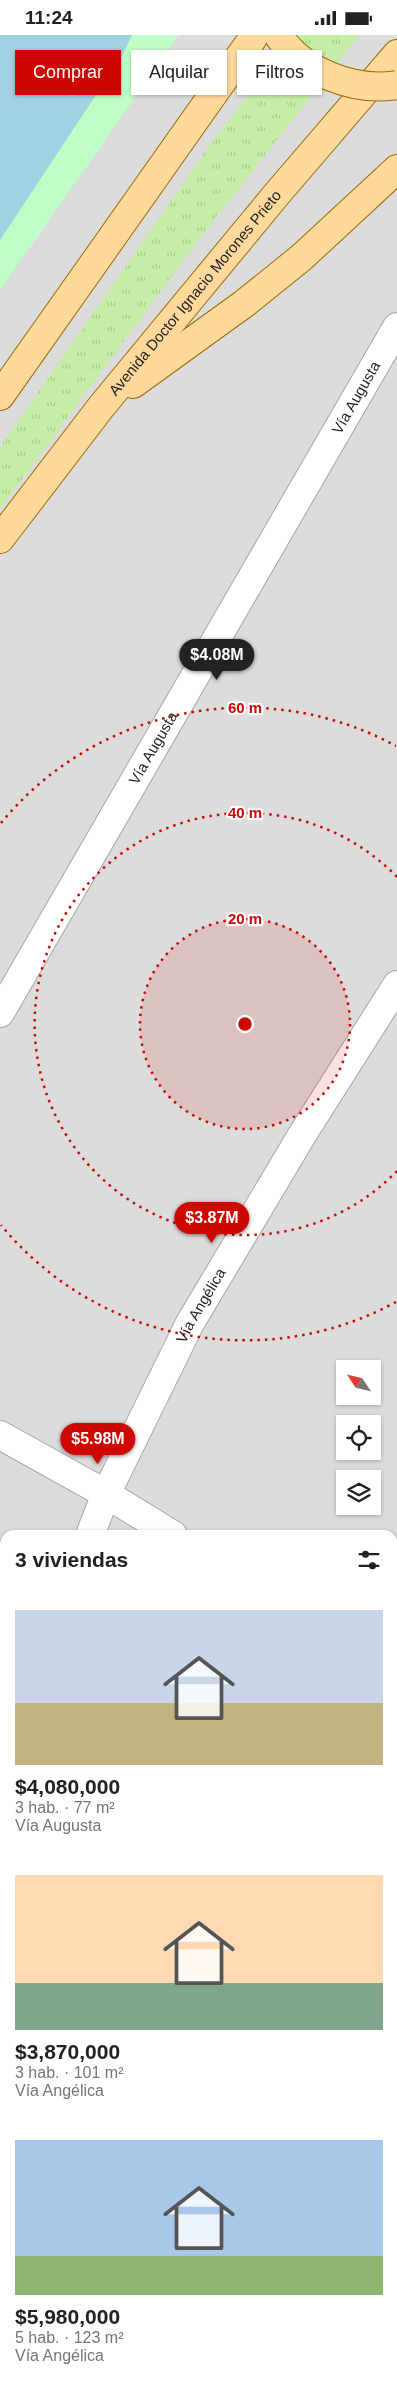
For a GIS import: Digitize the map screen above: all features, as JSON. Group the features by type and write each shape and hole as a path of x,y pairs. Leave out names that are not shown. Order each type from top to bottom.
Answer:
{"main road":[{"path":"0,396 255,35"},
{"path":"278,35 286,48 319,71 349,84 383,87 397,85"},
{"name":"Avenida Doctor Ignacio Morones Prieto","path":"0,539 101,407 276,195 397,54"},
{"path":"101,407 245,303 281,274 397,169"}],"street":[{"name":"Vía Augusta","path":"0,1013 397,327"},
{"name":"Vía Angélica","path":"92,1530 106,1494 190,1323 302,1135 397,985"},
{"path":"0,1435 106,1494 165,1530"}],"shaded area":[{"path":"136,35 397,35 397,1530 0,1530 0,243 97,95 121,95 121,58"}],"green space":[{"path":"0,35 179,35 168,50 131,50 131,95 137,95 0,290"},
{"path":"295,35 359,35 322,82 322,50 283,50"},
{"path":"249,95 312,95 200,238 0,509 0,447 213,141"}],"water":[{"path":"0,35 132,35 121,57 121,50 15,50 15,95 96,95 0,240"}]}
